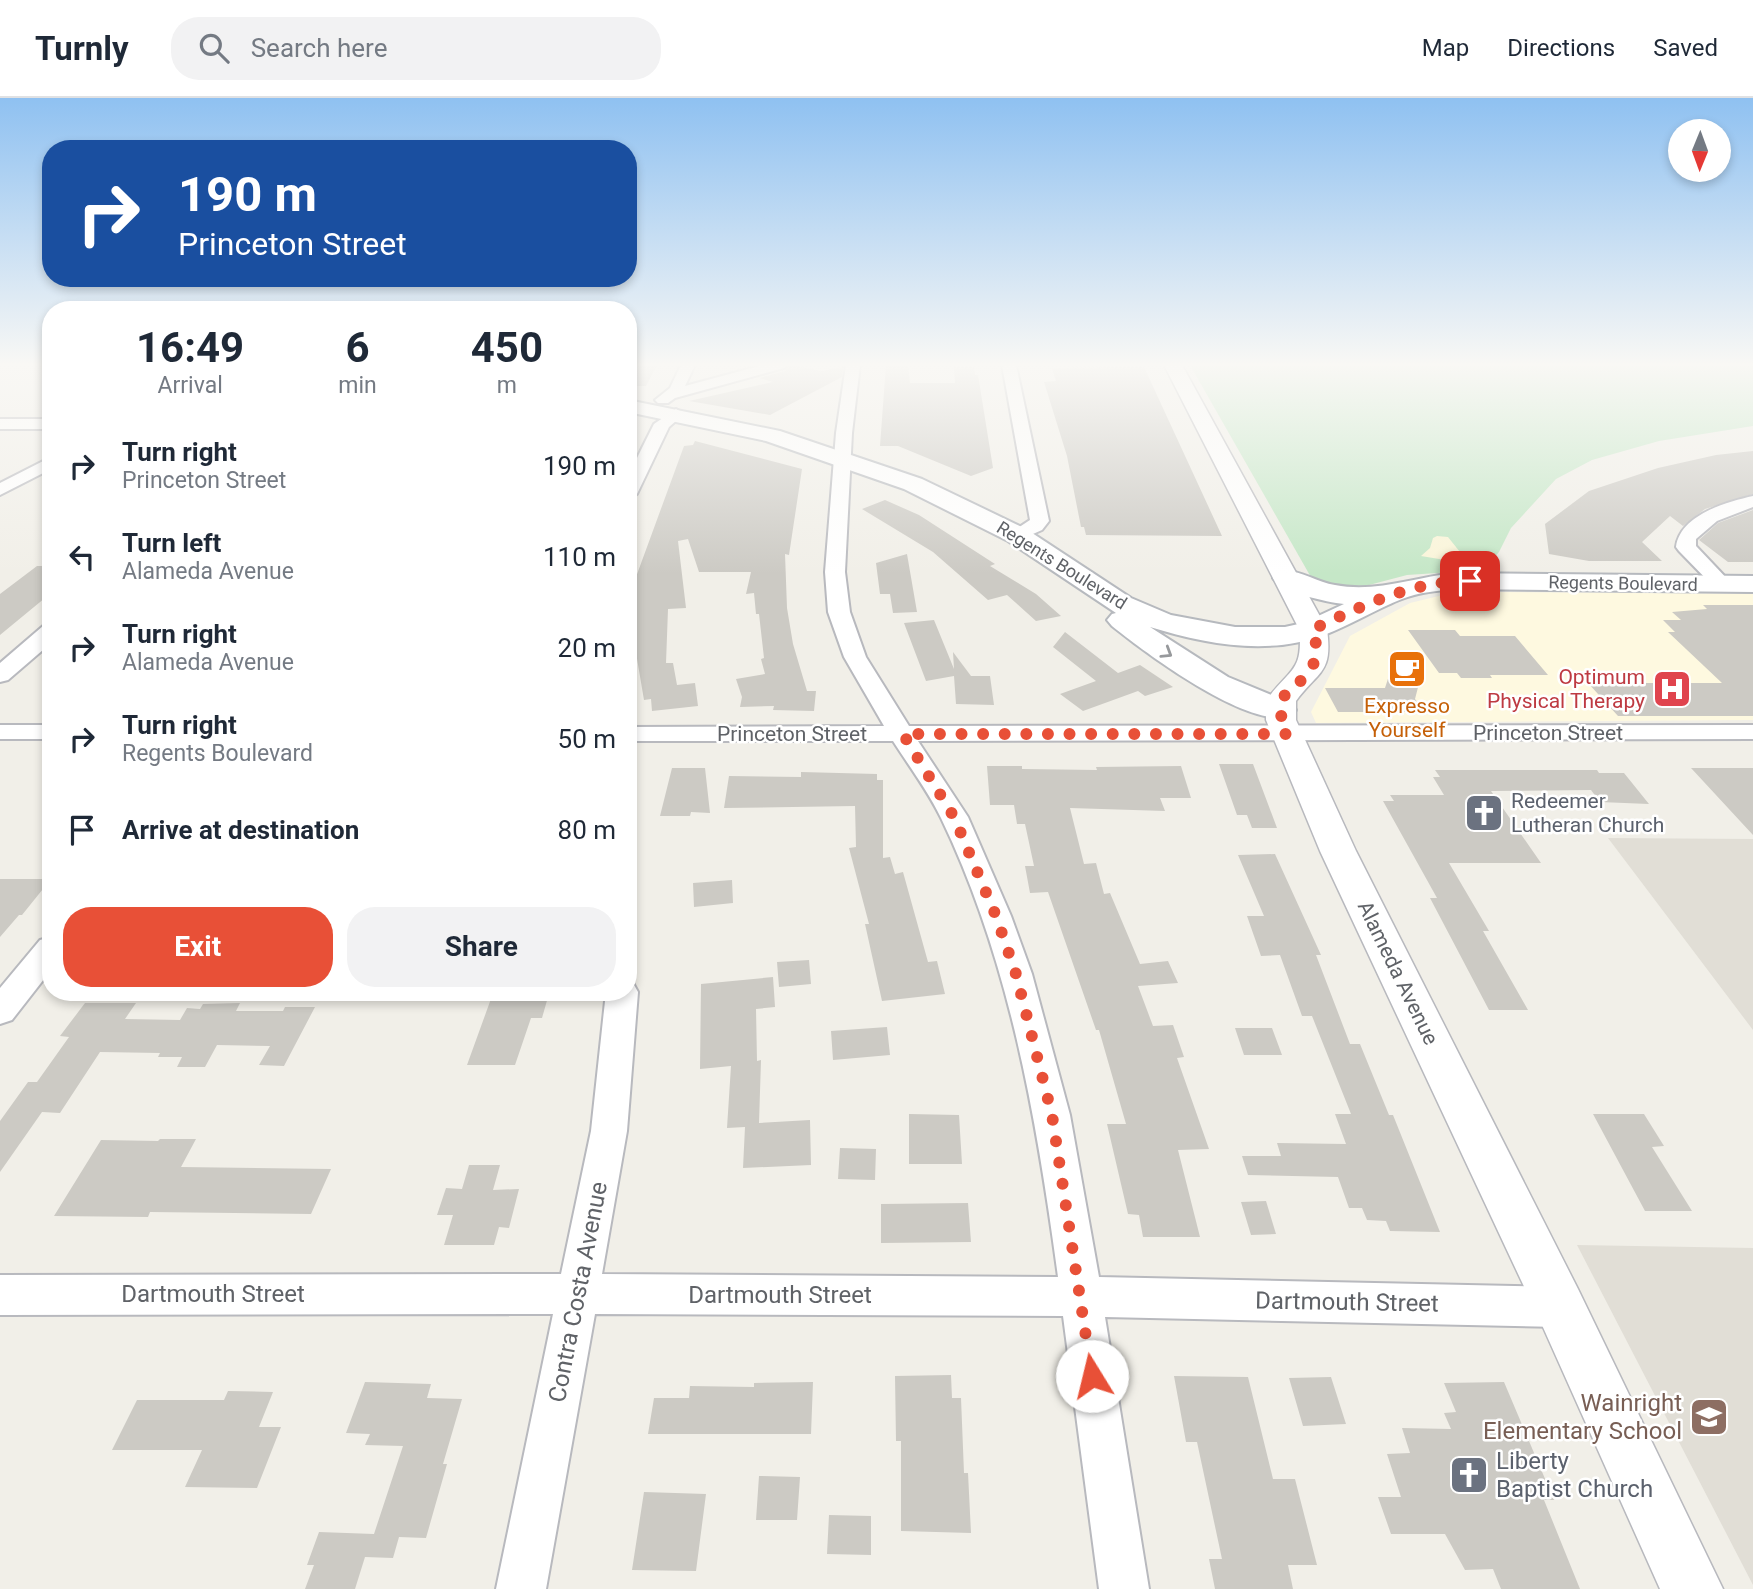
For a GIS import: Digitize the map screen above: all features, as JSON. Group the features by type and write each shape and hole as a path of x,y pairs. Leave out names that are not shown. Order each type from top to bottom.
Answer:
{"main road":[{"name":"Regents Boulevard","path":"766,435 843,458 946,498 1017,535 1121,604 1179,627 1217,634 1273,637 1313,629 1394,592 1455,581 1753,584"},
{"path":"1059,561 1104,606 1143,638 1284,722"},
{"path":"1287,578 1324,594 1358,597 1394,592"}],"street":[{"path":"637,475 657,435"},
{"path":"846,435 835,572 839,612 855,657 954,817 996,916 1016,974 1052,1115 1124,1589"},
{"path":"1017,535 1035,526 1040,520 1023,435"},
{"path":"1210,435 1313,629 1315,659 1305,677 1285,695 1284,722"},
{"path":"0,490 42,467"},
{"path":"1722,584 1686,547 1684,540 1687,534 1705,520 1753,502"},
{"path":"0,675 42,639"},
{"name":"Princeton Street","path":"637,734 903,734 1284,722 1753,733"},
{"name":"Alameda Avenue","path":"1284,722 1343,861 1560,1307 1692,1589"},
{"path":"0,732 42,732"},
{"path":"0,1011 42,959"},
{"name":"Contra Costa Avenue","path":"521,1589 609,1131 621,1001"},
{"name":"Dartmouth Street","path":"0,1295 578,1293 1080,1296 1560,1307"}],"shaded area":[{"path":"1475,592 1753,594 1753,720 1316,723 1311,712 1350,636 1410,603 1443,595"},
{"path":"1608,838 1753,839 1753,1030 1639,879"},
{"name":"Wainright Elementary School","path":"1577,1245 1753,1248 1753,1585"}],"green space":[{"path":"1230,435 1699,435 1659,441 1592,460 1556,479 1511,528 1499,552 1483,570 1407,575 1350,590 1312,579"}],"sand":[{"path":"1437,536 1448,537 1460,552 1445,560 1421,556"}],"building":[{"path":"881,435 988,435 993,468 971,476 898,446 880,446"},
{"path":"1060,435 1175,435 1222,536 1086,535 1084,527 1081,527"},
{"path":"695,441 802,469 789,555 785,554 787,608 793,644 807,691 816,691 814,711 773,710 774,706 740,707 742,697 736,679 765,674 761,659 764,658 759,614 756,614 754,593 746,594 751,572 699,572 688,539 678,541 686,608 668,609 666,663 673,663 677,685 695,683 698,706 652,711 651,699 644,700 637,659 637,574 684,446 693,445"},
{"path":"1753,451 1753,494 1705,509 1683,526 1670,516 1642,542 1662,561 1589,561 1549,554 1545,524 1589,491 1658,468 1716,455"},
{"path":"885,500 919,515 995,564 990,566 1036,594 1061,616 1036,621 1007,595 988,600 933,552 862,509"},
{"path":"1753,510 1753,562 1728,562 1699,540 1718,523"},
{"path":"907,554 917,612 893,613 890,594 880,594 876,563"},
{"path":"37,566 42,566 42,600 0,635 0,594"},
{"path":"1703,605 1753,605 1753,716 1618,716 1588,683 1722,683 1668,632 1675,632 1663,620 1681,620 1672,612 1707,609"},
{"path":"934,620 954,669 953,652 971,676 990,676 994,705 956,704 954,676 926,681 904,623"},
{"path":"1408,630 1455,630 1460,636 1515,636 1548,675 1461,678 1457,673 1439,673"},
{"path":"1065,632 1118,673 1140,665 1173,687 1145,696 1138,691 1083,711 1060,694 1096,681 1053,647"},
{"path":"1395,657 1424,664 1415,699 1424,712 1338,712 1325,688 1385,688"},
{"path":"1219,764 1253,764 1277,828 1252,828 1247,815 1237,815"},
{"path":"987,766 1097,770 1096,767 1181,766 1191,798 1160,798 1165,811 1070,808 1084,864 1096,863 1104,894 1110,893 1140,964 1168,961 1178,983 1138,986 1153,1026 1173,1025 1184,1057 1177,1058 1209,1149 1178,1150 1200,1237 1143,1237 1139,1215 1128,1214 1107,1124 1126,1124 1099,1030 1096,1030 1048,892 1030,893 1025,866 1034,866 1025,824 1017,824 1014,805 990,805"},
{"path":"672,768 705,768 710,813 691,812 690,816 660,816"},
{"path":"1691,768 1753,768 1753,835"},
{"path":"1435,770 1597,770 1599,773 1624,773 1649,804 1600,802 1591,790 1491,791 1541,863 1449,863 1489,931 1483,931 1528,1010 1489,1010 1430,898 1437,898 1383,801 1394,801 1390,795 1444,795 1433,777 1440,777"},
{"path":"801,772 877,774 877,780 883,780 883,858 890,857 895,874 903,872 928,962 937,961 945,994 882,1001 865,924 869,924 849,848 856,847 855,806 724,808 729,776 801,777"},
{"path":"1275,854 1321,955 1316,955 1350,1044 1360,1044 1389,1115 1393,1115 1440,1232 1390,1231 1386,1221 1367,1220 1362,1208 1349,1208 1338,1177 1248,1175 1242,1156 1281,1156 1277,1143 1346,1144 1335,1114 1351,1114 1312,1016 1302,1016 1280,955 1261,956 1247,916 1264,916 1238,855"},
{"path":"0,879 42,879 42,890 0,937"},
{"path":"732,880 733,903 694,907 693,883"},
{"path":"809,960 811,984 779,987 777,962"},
{"path":"773,977 775,1007 756,1009 757,1061 761,1060 759,1123 810,1120 811,1165 743,1168 745,1127 727,1128 731,1066 700,1069 701,984"},
{"path":"490,1001 547,1001 542,1018 531,1018 515,1065 467,1065"},
{"path":"85,1003 136,1003 125,1019 180,1020 187,1008 200,1009 203,1004 240,1003 236,1011 283,1011 285,1007 315,1007 284,1066 259,1065 270,1046 217,1045 205,1067 177,1067 182,1057 158,1057 160,1053 100,1052 60,1113 42,1112 0,1172 0,1121 28,1082 37,1082 69,1037 60,1036"},
{"path":"887,1027 890,1055 833,1060 831,1031"},
{"path":"1235,1028 1272,1028 1282,1055 1244,1055"},
{"path":"909,1114 959,1115 962,1164 909,1164"},
{"path":"1593,1114 1644,1114 1664,1146 1652,1147 1692,1211 1645,1211"},
{"path":"196,1139 181,1167 331,1169 311,1214 150,1212 148,1217 54,1216 101,1140"},
{"path":"840,1148 876,1149 875,1180 838,1179"},
{"path":"469,1165 500,1165 493,1190 519,1189 509,1228 499,1227 494,1245 444,1245 453,1215 437,1215 446,1188 462,1189"},
{"path":"1266,1201 1276,1234 1251,1235 1241,1202"},
{"path":"968,1203 971,1242 881,1243 881,1204"},
{"path":"951,1375 952,1398 961,1398 964,1473 968,1473 971,1533 901,1531 901,1441 896,1441 895,1376"},
{"path":"1174,1376 1248,1377 1273,1479 1295,1479 1317,1565 1288,1565 1293,1589 1215,1589 1209,1559 1222,1559 1197,1442 1186,1442"},
{"path":"1331,1377 1346,1424 1303,1426 1289,1378"},
{"path":"365,1382 431,1384 427,1398 462,1399 426,1538 399,1537 393,1558 365,1557 355,1589 305,1589 314,1565 307,1565 319,1532 374,1534 403,1446 365,1445 370,1434 346,1433"},
{"path":"813,1382 811,1434 648,1434 654,1398 689,1398 690,1386 754,1387 754,1383"},
{"name":"Liberty Baptist Church","path":"1504,1382 1554,1500 1544,1500 1580,1589 1501,1589 1493,1569 1465,1570 1445,1534 1391,1534 1378,1497 1401,1497 1387,1454 1410,1453 1402,1428 1451,1429 1444,1413 1456,1412 1444,1383"},
{"path":"228,1391 273,1392 259,1427 281,1427 257,1488 185,1487 202,1450 112,1450 137,1400 224,1400"},
{"path":"759,1476 800,1477 797,1520 756,1520"},
{"path":"644,1492 706,1494 696,1571 632,1570"},
{"path":"829,1515 871,1516 871,1555 827,1554"}],"place":[{"name":"Expresso Yourself","path":"1407,669"},
{"name":"Optimum Physical Therapy","path":"1672,689"},
{"name":"Redeemer Lutheran Church","path":"1484,813"},
{"name":"Wainright Elementary School","path":"1709,1417"},
{"name":"Liberty Baptist Church","path":"1469,1475"}],"route":[{"path":"1092,1376 1052,1115 1016,974 996,916 954,817 903,734 1288,734 1281,720 1281,701 1305,677 1315,659 1313,629 1394,592 1427,584 1470,581"}]}
